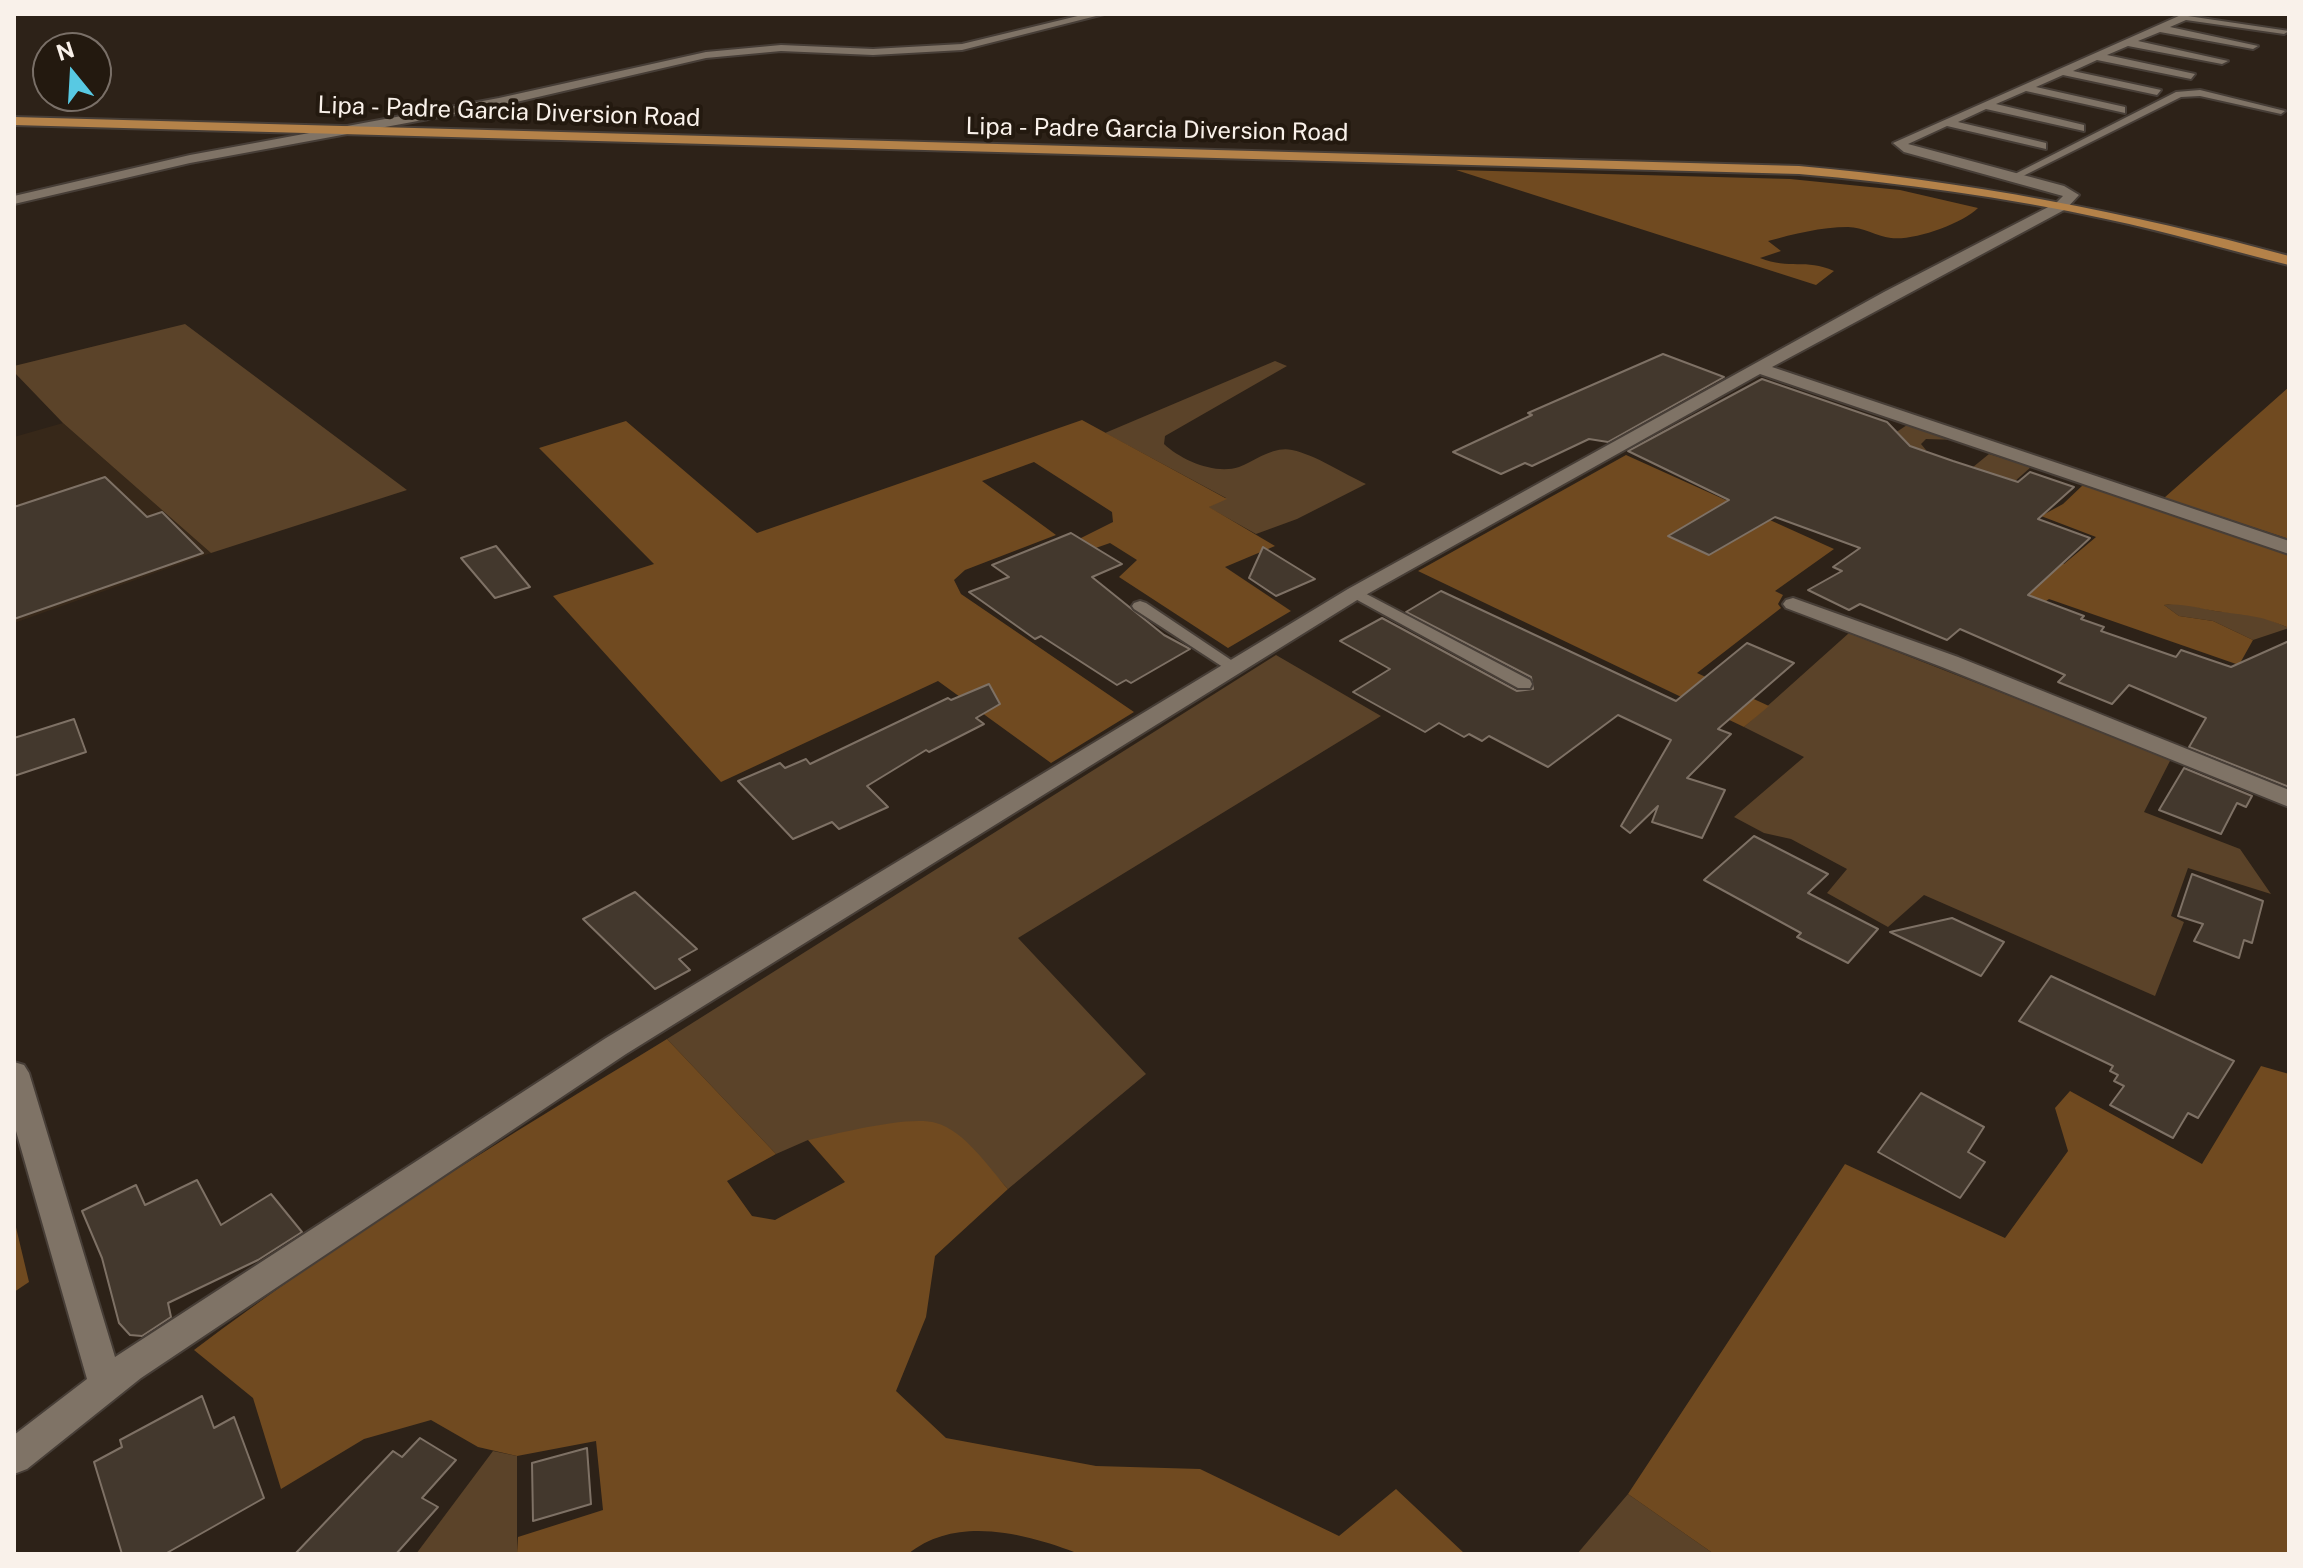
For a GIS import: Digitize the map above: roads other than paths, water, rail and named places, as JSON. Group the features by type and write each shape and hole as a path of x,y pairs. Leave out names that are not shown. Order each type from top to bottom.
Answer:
{"main road":[{"name":"Lipa - Padre Garcia Diversion Road","path":"14,121 1763,169 1896,179 2061,206 2289,261"}],"street":[{"path":"14,200 190,159 499,102 722,52 781,48 908,51 962,47 1099,14"},
{"path":"14,1457 106,1385 220,1305 616,1046 1355,593 2071,198 2071,193 1900,146 1899,143 2193,16 2284,31"},
{"path":"2162,29 2253,46"},
{"path":"2130,43 2222,61"},
{"path":"2100,57 2191,76"},
{"path":"2064,72 2157,92"},
{"path":"2027,88 2121,110"},
{"path":"1984,105 2080,128"},
{"path":"1944,122 2042,146"},
{"path":"1758,368 2289,548"},
{"path":"1793,604 1950,662 2289,799"},
{"path":"14,1073 106,1385"}],"lane":[{"path":"2014,177 2179,94 2200,93 2281,111"},
{"path":"1355,593 1524,684"},
{"path":"1140,606 1235,668"}]}
